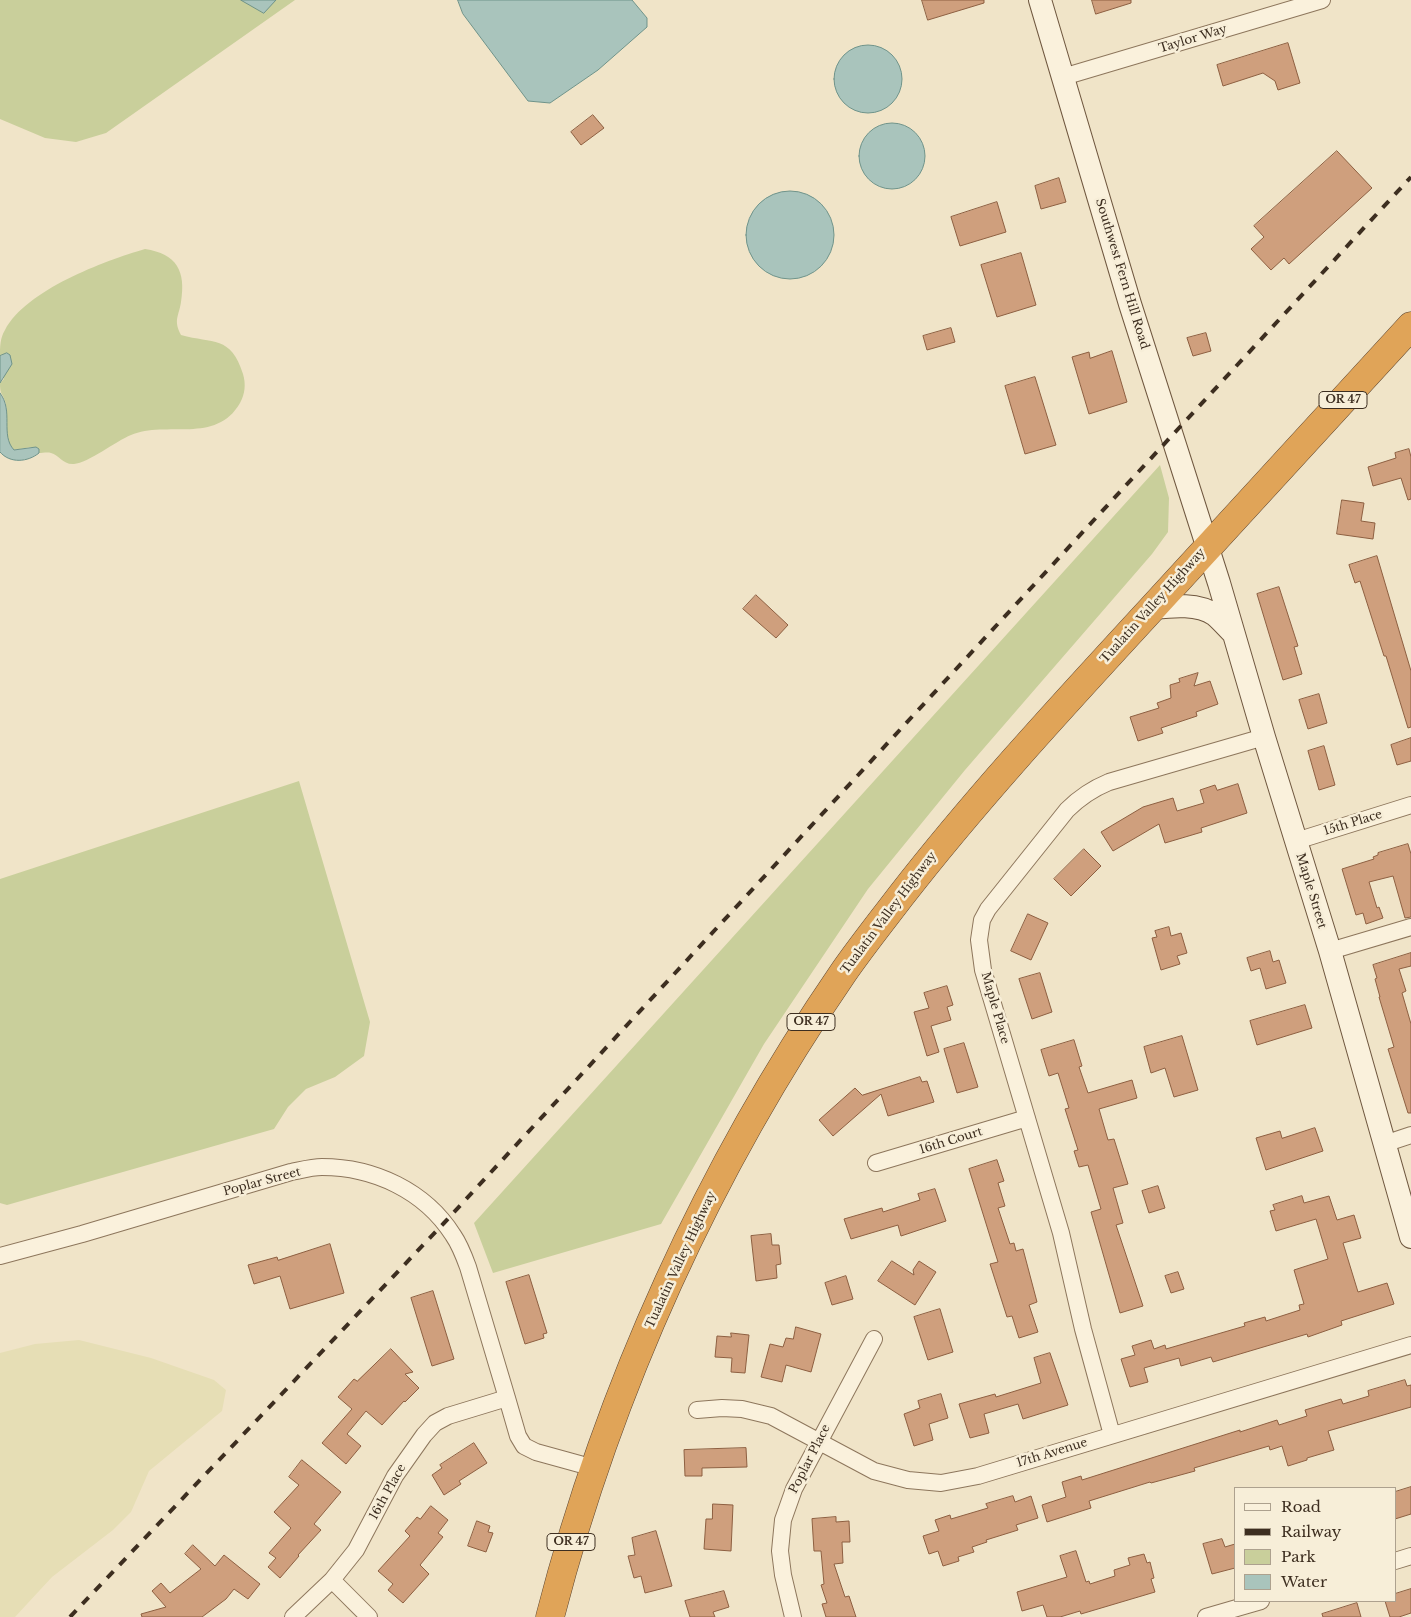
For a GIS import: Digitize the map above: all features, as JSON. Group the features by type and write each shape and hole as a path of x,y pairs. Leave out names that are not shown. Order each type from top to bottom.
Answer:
{"highway":[{"name":"Tualatin Valley Highway","path":"550,1617 576,1523 594,1468 636,1357 681,1255 716,1185 783,1067 844,972 924,866 971,808 1207,547 1411,326"}],"street":[{"name":"Southwest Fern Hill Road","path":"1040,0 1130,304 1207,547"},
{"name":"Taylor Way","path":"1063,77 1322,0"},
{"name":"Maple Street","path":"1207,547 1330,951 1411,1237"},
{"path":"1152,608 1186,606 1206,611 1215,615 1232,632"},
{"name":"Maple Place","path":"1112,1434 1083,1329 1061,1233 984,970 980,954 980,929 988,909 1068,810 1092,789 1109,782 1264,737"},
{"name":"15th Place","path":"1296,841 1411,805"},
{"path":"1330,951 1411,927"},
{"name":"16th Court","path":"876,1163 1027,1118"},
{"path":"1384,1144 1411,1135"},
{"name":"Poplar Street","path":"0,1256 82,1234 291,1172 321,1167 364,1172 382,1178 410,1191 434,1211 453,1235 468,1266 518,1436 524,1446 536,1452 594,1468"},
{"name":"Poplar Place","path":"793,1617 783,1575 780,1551 783,1520 794,1489 874,1339"},
{"name":"17th Avenue","path":"697,1410 722,1408 757,1412 771,1416 874,1471 908,1480 941,1483 978,1476 1411,1345"},
{"name":"16th Place","path":"293,1617 332,1580 356,1550 395,1476 424,1435 436,1423 448,1416 507,1398"},
{"path":"1396,1561 1411,1556"},
{"path":"332,1580 368,1617"},
{"path":"1206,1617 1258,1602"}],"shaded area":[{"path":"79,1340 151,1358 214,1380 226,1390 222,1411 149,1471 131,1512 113,1530 52,1577 15,1617 0,1617 0,1353 35,1344"}],"green space":[{"path":"0,0 295,0 106,133 76,142 45,138 0,119"},
{"path":"145,249 165,255 177,266 180,273 182,291 177,325 181,335 220,343 233,353 238,361 245,385 240,403 230,416 218,424 204,428 145,431 131,435 80,463 70,464 51,453 39,453 39,449 31,447 14,450 7,439 6,407 0,387 0,383 4,379 3,354 0,356 0,346 5,330 15,316 30,302 48,290 88,269"},
{"path":"1160,465 1169,498 1168,532 1152,554 965,770 868,889 764,1044 661,1224 493,1273 474,1223"},
{"path":"299,781 370,1022 364,1056 335,1077 306,1089 288,1107 274,1129 7,1205 0,1203 0,879"}],"water":[{"path":"241,0 276,0 264,13"},
{"path":"458,0 632,0 647,18 647,27 598,70 550,103 528,101 463,14"},
{"path":"875,45 887,51 896,60 902,72 900,92 892,103 875,113 861,113 844,103 836,92 834,72 844,55 855,47"},
{"path":"885,123 899,123 911,128 920,137 925,149 923,169 916,180 899,189 885,189 873,184 864,175 859,163 859,149 864,137 873,128"},
{"path":"790,191 807,195 821,204 830,218 834,235 830,252 821,266 807,275 790,279 773,275 759,266 750,252 746,235 750,218 759,204 773,195"},
{"path":"7,353 10,355 12,364 0,383 0,356"},
{"path":"0,393 6,407 10,444 14,450 36,447 39,449 39,453 35,456 24,460 14,460 0,452"}],"building":[{"path":"922,0 984,0 984,3 928,20"},
{"path":"1092,0 1131,0 1131,3 1096,14"},
{"path":"1288,43 1300,83 1278,90 1275,81 1263,73 1223,86 1217,65"},
{"path":"593,115 604,128 581,145 571,132"},
{"path":"1337,151 1372,188 1289,264 1284,258 1271,270 1251,249 1264,237 1254,226"},
{"path":"1059,178 1066,202 1041,209 1035,186"},
{"path":"997,202 1006,232 960,246 951,217"},
{"path":"1021,253 1036,305 997,317 981,265"},
{"path":"951,328 955,342 927,350 923,336"},
{"path":"1206,333 1211,351 1193,356 1187,338"},
{"path":"1112,351 1127,402 1089,414 1072,357 1089,352 1090,358"},
{"path":"1035,377 1056,445 1025,454 1005,386"},
{"path":"1409,449 1411,457 1411,499 1408,500 1401,478 1373,486 1368,467 1396,458 1395,453"},
{"path":"1342,500 1364,503 1361,521 1375,523 1373,539 1337,534"},
{"path":"1377,556 1411,671 1411,727 1408,728 1360,581 1355,583 1349,565"},
{"path":"1279,587 1298,646 1294,647 1302,674 1283,680 1257,594"},
{"path":"756,595 788,625 776,638 743,609"},
{"path":"1198,673 1194,686 1210,681 1218,704 1196,712 1197,716 1161,728 1163,733 1138,741 1130,717 1159,708 1157,703 1171,698 1170,685 1180,682 1179,679"},
{"path":"1319,694 1327,723 1308,729 1299,700"},
{"path":"1411,738 1411,761 1397,765 1391,745"},
{"path":"1324,746 1335,785 1319,790 1308,751"},
{"path":"1238,784 1247,813 1201,828 1202,832 1165,843 1159,824 1113,851 1101,832 1143,807 1173,798 1177,811 1204,803 1200,790 1215,785 1217,790"},
{"path":"1408,844 1411,854 1411,917 1405,918 1393,876 1369,882 1377,908 1379,907 1383,918 1366,924 1363,913 1356,915 1342,869 1374,859 1373,857 1378,855 1378,853"},
{"path":"1084,849 1101,866 1071,896 1054,879"},
{"path":"1028,914 1048,923 1031,960 1011,951"},
{"path":"1169,927 1171,936 1181,933 1187,953 1177,956 1180,964 1161,970 1152,938 1157,937 1155,931"},
{"path":"1270,951 1273,962 1279,960 1286,983 1266,989 1260,968 1251,971 1247,958"},
{"path":"1411,953 1411,966 1399,969 1406,991 1402,993 1411,1024 1411,1113 1408,1113 1388,1049 1394,1047 1379,997 1375,979 1377,978 1373,965"},
{"path":"1040,973 1052,1012 1032,1019 1019,979"},
{"path":"947,986 953,1005 947,1007 951,1020 931,1026 939,1052 927,1056 914,1012 929,1008 924,993"},
{"path":"1305,1005 1312,1028 1257,1045 1250,1021"},
{"path":"1182,1036 1198,1090 1174,1097 1165,1068 1151,1073 1144,1047"},
{"path":"1074,1040 1082,1066 1079,1067 1088,1093 1132,1080 1137,1098 1099,1109 1108,1140 1114,1139 1128,1184 1113,1188 1123,1223 1116,1225 1143,1306 1120,1313 1091,1212 1101,1209 1088,1165 1079,1167 1074,1151 1078,1150 1065,1109 1069,1108 1058,1073 1049,1076 1041,1050"},
{"path":"964,1043 978,1087 957,1093 944,1049"},
{"path":"920,1077 922,1082 927,1081 934,1102 888,1116 881,1094 833,1136 819,1120 855,1088 862,1095"},
{"path":"1315,1128 1323,1151 1266,1170 1256,1138 1280,1131 1282,1138"},
{"path":"997,1160 1004,1181 998,1183 1005,1206 998,1208 1010,1244 1014,1243 1016,1251 1023,1249 1037,1302 1029,1305 1038,1332 1019,1338 1012,1316 1007,1317 990,1264 998,1262 969,1169"},
{"path":"1158,1186 1165,1208 1149,1213 1142,1191"},
{"path":"935,1189 946,1221 901,1236 898,1225 851,1239 844,1219 882,1208 883,1212 920,1200 918,1194"},
{"path":"1302,1196 1304,1203 1329,1196 1337,1220 1354,1215 1361,1238 1343,1243 1358,1292 1387,1283 1394,1304 1341,1321 1342,1325 1308,1337 1307,1334 1213,1362 1211,1357 1181,1366 1179,1358 1144,1368 1148,1382 1130,1387 1121,1359 1135,1355 1132,1346 1151,1340 1154,1349 1165,1345 1166,1349 1245,1326 1244,1323 1265,1317 1266,1321 1300,1310 1299,1305 1304,1304 1294,1270 1328,1259 1316,1219 1276,1231 1270,1211 1275,1210 1273,1205"},
{"path":"771,1234 772,1245 779,1245 781,1264 776,1265 777,1278 756,1281 751,1236"},
{"path":"330,1244 344,1293 290,1309 280,1276 254,1284 248,1265 277,1257 278,1260"},
{"path":"892,1261 914,1275 913,1270 919,1261 936,1272 915,1305 878,1281"},
{"path":"1178,1272 1184,1289 1171,1293 1165,1276"},
{"path":"529,1275 547,1333 543,1334 544,1338 525,1344 506,1282"},
{"path":"846,1276 853,1299 832,1305 825,1283"},
{"path":"433,1291 454,1359 432,1366 411,1298"},
{"path":"940,1309 953,1352 928,1360 914,1317"},
{"path":"796,1327 821,1334 811,1372 786,1365 782,1382 761,1377 770,1344 783,1347 786,1338 793,1339"},
{"path":"731,1333 749,1335 745,1373 731,1372 732,1358 715,1357 717,1336 731,1337"},
{"path":"391,1349 413,1372 405,1374 419,1388 382,1425 366,1411 347,1434 361,1446 346,1464 322,1443 352,1409 338,1397 354,1379 357,1381"},
{"path":"1050,1353 1068,1405 1023,1419 1018,1404 984,1414 989,1433 970,1438 959,1404 995,1394 996,1397 1041,1383 1034,1358"},
{"path":"1405,1380 1407,1386 1411,1385 1411,1407 1328,1431 1334,1450 1288,1466 1282,1446 1270,1450 1269,1446 1194,1468 1195,1471 1150,1482 1089,1501 1091,1508 1047,1522 1042,1505 1066,1497 1062,1482 1081,1476 1082,1480 1277,1420 1279,1425 1307,1416 1305,1410 1341,1399 1343,1404 1369,1396 1368,1391"},
{"path":"941,1394 948,1418 929,1424 933,1440 914,1446 904,1414 920,1408 918,1401"},
{"path":"474,1443 487,1463 459,1481 461,1484 444,1495 432,1475 442,1468 440,1465"},
{"path":"746,1448 747,1467 702,1468 702,1476 685,1476 684,1450"},
{"path":"302,1460 341,1492 314,1524 321,1530 280,1578 268,1567 276,1558 269,1553 291,1528 274,1512 299,1485 289,1477"},
{"path":"1411,1487 1411,1514 1396,1519 1396,1492"},
{"path":"1013,1496 1015,1502 1031,1496 1038,1518 1016,1525 1018,1530 986,1540 987,1542 972,1547 974,1552 958,1557 959,1561 943,1566 938,1551 929,1554 923,1536 939,1531 935,1520 950,1515 951,1519 988,1508 986,1504"},
{"path":"713,1504 733,1505 731,1551 704,1549 706,1519 712,1519"},
{"path":"431,1506 448,1520 438,1533 443,1537 420,1565 429,1574 403,1603 388,1590 393,1584 378,1571 410,1536 405,1531 417,1517 420,1519"},
{"path":"836,1517 836,1522 849,1521 850,1542 842,1542 843,1563 834,1564 845,1597 849,1596 856,1617 826,1617 822,1604 827,1603 821,1585 824,1584 821,1551 814,1551 812,1519"},
{"path":"477,1521 490,1526 488,1532 493,1533 486,1552 468,1546"},
{"path":"656,1531 672,1586 645,1593 641,1576 634,1578 628,1556 635,1555 632,1538"},
{"path":"1222,1539 1225,1547 1234,1544 1234,1568 1212,1574 1203,1544"},
{"path":"193,1545 215,1566 224,1555 260,1584 248,1599 234,1589 226,1599 202,1617 142,1617 141,1614 166,1607 152,1591 161,1583 170,1593 201,1569 185,1554"},
{"path":"1076,1551 1086,1582 1089,1581 1090,1584 1115,1576 1114,1570 1130,1565 1128,1558 1144,1554 1147,1563 1150,1562 1154,1578 1151,1579 1155,1592 1081,1614 1080,1611 1060,1617 1047,1617 1043,1605 1022,1611 1017,1592 1067,1577 1060,1556"},
{"path":"1411,1589 1411,1613 1399,1617 1390,1617 1385,1602 1396,1602 1396,1594"},
{"path":"724,1591 729,1607 713,1612 715,1617 690,1617 685,1601"},
{"path":"1357,1603 1361,1617 1323,1617 1322,1614"}],"railway":[{"path":"70,1617 444,1223 1411,177"}]}
